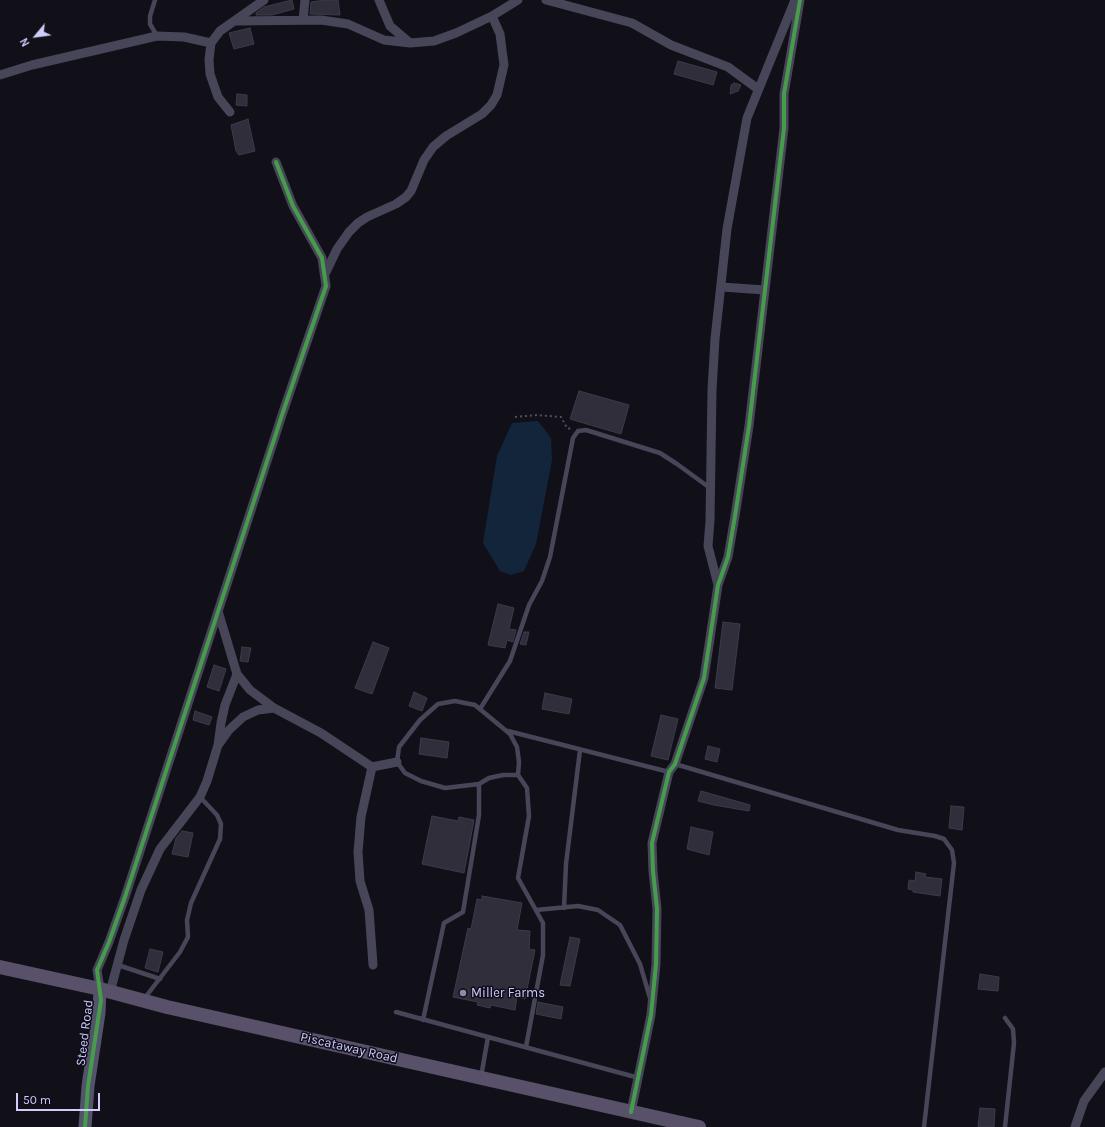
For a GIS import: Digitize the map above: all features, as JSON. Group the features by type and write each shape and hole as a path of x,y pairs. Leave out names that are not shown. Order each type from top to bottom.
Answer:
{"main road":[{"name":"Piscataway Road","path":"0,967 699,1127"}],"street":[{"path":"230,112 218,97 210,74 209,60 211,43 220,31 237,21 246,11 264,0"},
{"path":"303,20 305,0"},
{"path":"379,0 390,26 410,43"},
{"path":"237,21 303,20 348,24 384,40 410,43 434,41 456,33 492,16 518,0"},
{"path":"546,0 632,23 671,45 728,67 758,89"},
{"path":"718,585 708,546 715,339 722,287 727,229 747,118 795,0"},
{"path":"631,1112 639,1078 652,1005 657,909 652,843 657,819 667,786 669,772 675,764 704,678 718,585 728,557 736,516 749,426 784,128 784,94 800,0"},
{"path":"326,272 337,250 349,232 358,223 367,216 396,204 406,197 411,190 424,160 433,147 446,136 482,114 492,105 499,89 504,65 500,34 492,16"},
{"path":"0,75 32,65 157,36 184,37 211,43"},
{"path":"237,674 225,705 218,745 207,781 200,797 160,849 141,890 118,965 105,990 97,978 98,965 109,942 125,897 326,286 326,272 322,258 292,206 276,162"},
{"path":"722,287 765,290"},
{"path":"218,611 237,674 250,690 274,708 321,733 372,767 397,762"},
{"path":"218,745 228,730 243,717 258,710 274,708"},
{"path":"372,767 361,817 358,852 360,881 369,910 373,965"},
{"name":"Steed Road","path":"85,1127 88,1086 100,1006 105,990"},
{"path":"1075,1127 1084,1101 1105,1072"}],"lane":[{"path":"155,0 150,16 150,24 157,36"},
{"path":"480,709 510,661 529,605 542,581 550,558 573,438 578,431 586,430 660,453 678,464 710,488"},
{"path":"518,775 503,775 489,778 479,784 445,788 421,781 405,773 397,762 399,747 409,731 428,711 438,704 455,701 475,705 506,730 517,747 519,762 518,775 527,788 529,816 518,878 543,923 543,955 526,1047"},
{"path":"506,730 669,772"},
{"path":"564,908 566,864 580,750"},
{"path":"675,764 898,830 936,836 944,839 952,850 953,869 924,1127"},
{"path":"423,1020 444,923 463,912 479,815 479,784"},
{"path":"143,1000 180,952 188,937 187,920 191,903 220,839 221,824 217,815 200,797"},
{"path":"536,910 578,906 598,910 620,925 640,964 652,1005"},
{"path":"118,965 160,979"},
{"path":"396,1012 639,1078"},
{"path":"1005,1018 1013,1029 1014,1044 1005,1127"},
{"path":"481,1078 488,1037"}],"path":[{"path":"515,417 537,415 561,417 567,428 578,431"}],"water":[{"path":"538,421 551,438 552,460 536,544 524,571 511,575 500,571 483,543 497,456 512,423"}],"building":[{"path":"292,0 294,9 272,15 256,15 256,13 264,7"},
{"path":"338,0 340,15 310,14 311,2"},
{"path":"250,28 254,44 234,49 229,33"},
{"path":"678,61 717,72 713,85 674,74"},
{"path":"734,83 741,85 738,91 730,94 731,85"},
{"path":"237,94 247,95 247,106 236,105"},
{"path":"248,119 255,151 239,155 236,151 231,125"},
{"path":"579,391 629,405 621,434 570,419"},
{"path":"498,604 514,608 509,629 516,630 513,642 507,640 505,648 488,645"},
{"path":"723,622 740,624 732,690 715,688"},
{"path":"524,632 529,632 526,645 520,644"},
{"path":"373,642 389,648 372,694 355,688"},
{"path":"242,647 251,648 248,662 240,661"},
{"path":"214,665 226,669 219,691 207,687"},
{"path":"414,692 427,698 422,711 409,706"},
{"path":"545,693 572,699 569,714 542,709"},
{"path":"195,711 212,717 209,725 193,720"},
{"path":"661,715 678,719 668,760 651,756"},
{"path":"421,738 449,742 447,758 419,754"},
{"path":"708,746 720,749 717,762 705,759"},
{"path":"701,791 750,805 749,811 698,801"},
{"path":"951,806 964,807 962,830 949,828"},
{"path":"432,816 458,821 459,817 474,820 464,873 422,864"},
{"path":"691,827 713,832 709,855 687,849"},
{"path":"182,831 193,833 188,857 172,854 176,838"},
{"path":"916,872 926,874 925,877 942,879 940,896 913,892 913,890 908,889 909,880 915,881"},
{"path":"482,896 522,903 517,930 530,931 529,949 535,950 525,999 517,997 515,1010 491,1005 490,1008 477,1005 478,1002 453,997 468,928 471,929 477,899 482,900"},
{"path":"570,937 580,939 570,986 560,985"},
{"path":"150,949 163,952 158,972 145,968"},
{"path":"980,974 999,977 998,991 978,989"},
{"path":"538,1002 563,1007 561,1019 536,1014"},
{"path":"980,1108 995,1109 994,1127 978,1127"}],"cycle path":[{"path":"631,1112 651,1015 656,964 657,909 652,843 669,772 675,764 704,678 718,585 728,557 749,426 784,128 784,94 800,0"},
{"path":"85,1127 88,1086 101,1000 97,970 125,897 283,412 326,286 322,258 293,206 276,162"}],"place":[{"name":"Miller Farms","path":"463,993"}]}
